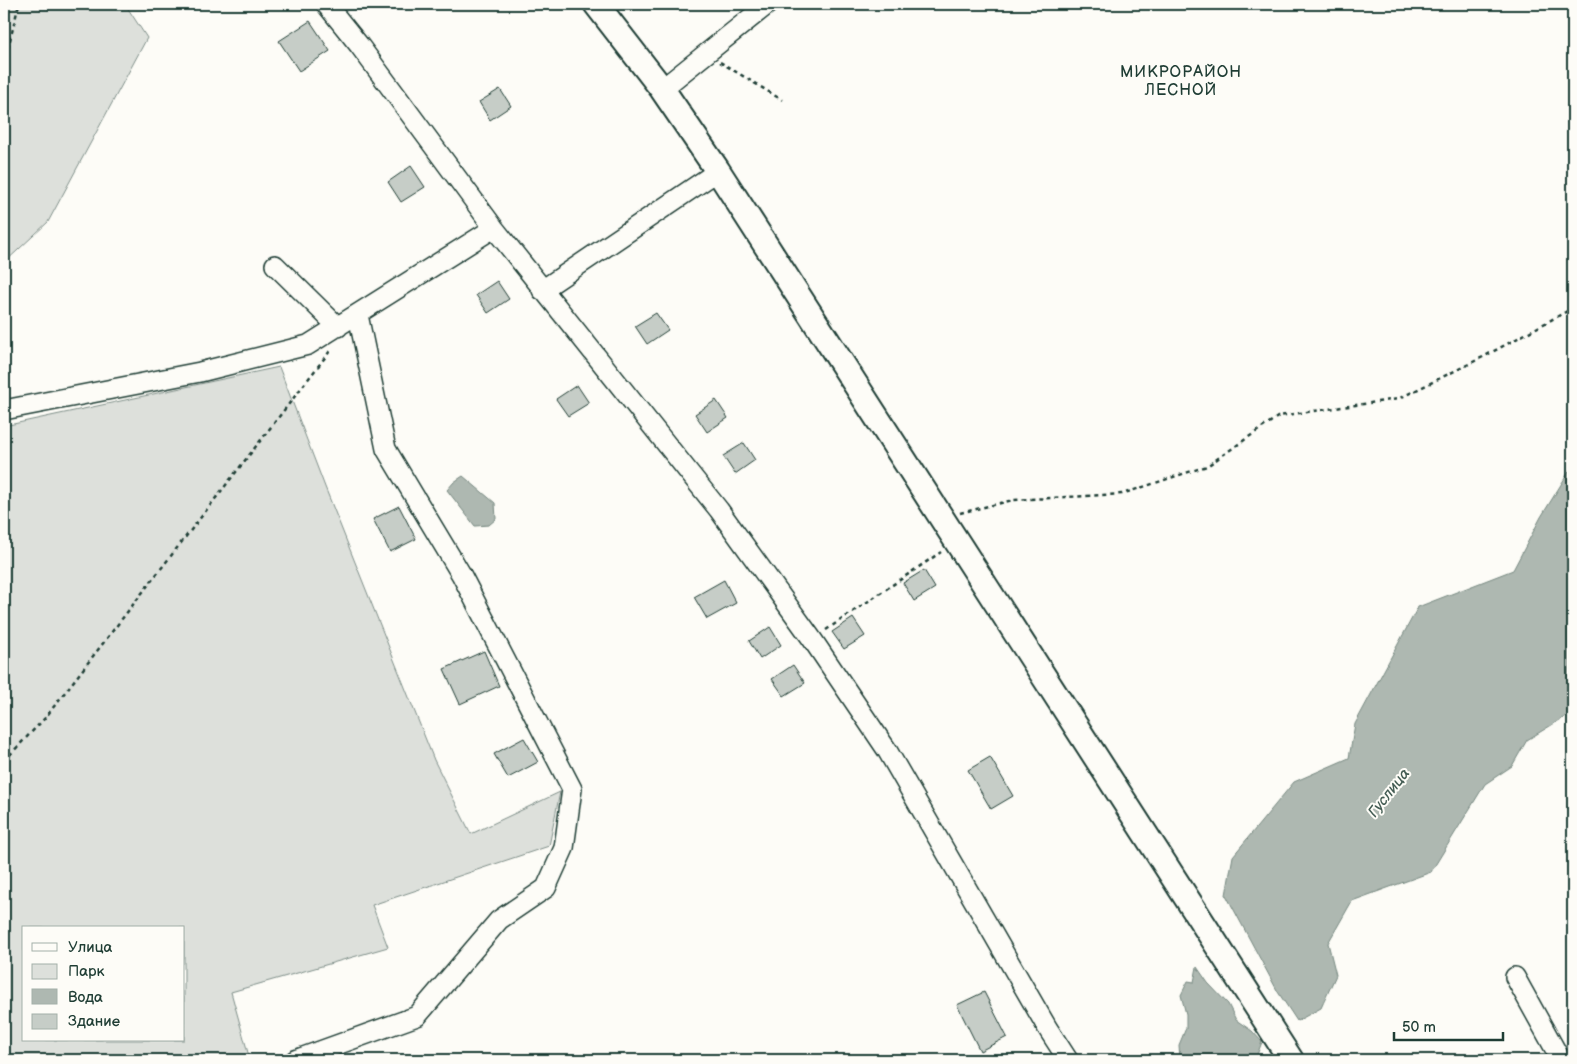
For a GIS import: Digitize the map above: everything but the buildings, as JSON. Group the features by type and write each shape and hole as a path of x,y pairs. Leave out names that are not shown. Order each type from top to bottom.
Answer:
{"main road":[{"path":"596,4 662,89 718,171 1291,1060"}],"street":[{"path":"326,4 359,45 542,290 720,510 812,640 887,750 1048,1030 1068,1060"},
{"path":"662,89 768,4"},
{"path":"542,290 718,171"},
{"path":"4,410 200,372 308,346 494,228"},
{"path":"275,265 338,327"},
{"path":"295,1060 417,1016 499,920 546,888 564,848 572,789 461,574 386,450 358,315"},
{"path":"1515,977 1561,1060"}],"path":[{"path":"4,64 20,4"},
{"path":"709,50 720,62 782,100"},
{"path":"942,517 1013,500 1122,494 1207,466 1279,416 1398,399 1483,357 1573,308"},
{"path":"4,761 45,718 334,346"},
{"path":"812,640 958,541"}],"green space":[{"path":"4,4 125,4 147,38 48,222 4,263"},
{"path":"279,367 434,760 471,834 560,792 549,846 372,905 388,947 231,992 250,1060 4,1060 4,426"}],"water":[{"name":"Гуслица","path":"1573,465 1573,712 1527,740 1512,766 1485,784 1431,872 1352,901 1328,943 1336,975 1321,1008 1297,1021 1278,992 1226,895 1233,856 1294,782 1349,758 1355,724 1418,607 1513,570 1541,517"},
{"path":"463,476 495,503 496,519 489,525 475,526 447,490"},
{"path":"1197,967 1208,983 1228,1004 1236,1020 1252,1031 1262,1042 1255,1060 1180,1060 1179,1045 1186,1028 1186,1014 1181,995 1188,981 1194,982"}],"district":[{"name":"МИКРОРАЙОН ЛЕСНОЙ","path":"1181,81"}]}
